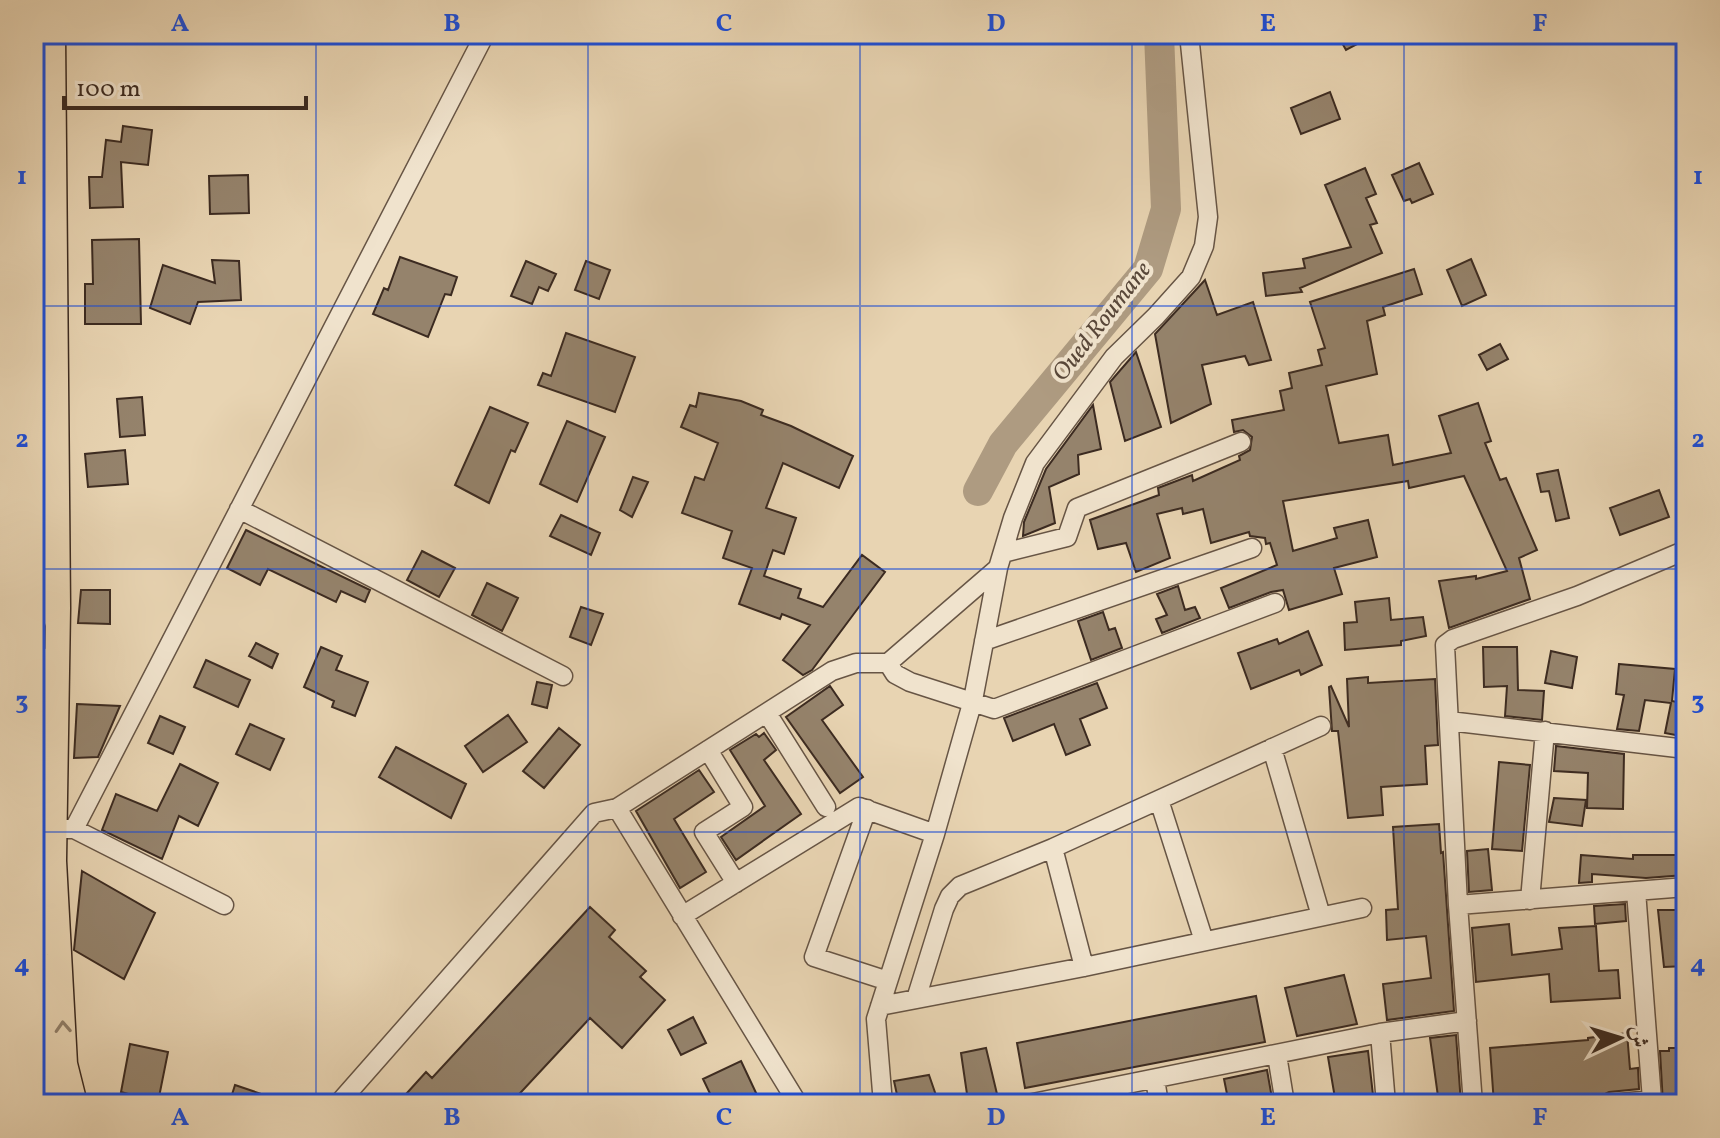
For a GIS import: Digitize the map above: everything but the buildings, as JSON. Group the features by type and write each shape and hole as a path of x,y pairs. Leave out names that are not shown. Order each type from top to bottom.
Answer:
{"main road":[{"path":"53,34 56,700 64,829 54,861 65,1064 75,1104"},
{"path":"34,365 34,621"},
{"path":"56,700 34,679 57,654"},
{"path":"34,876 35,955 50,1104"}],"street":[{"path":"224,905 64,829 239,509 485,34"},
{"path":"883,1104 876,1019 935,834 973,700 1001,560 1035,463 1114,357 1191,277 1204,246 1208,217 1189,34"},
{"path":"338,1104 594,813 617,808 832,671 856,663 888,663 1001,560 1067,537 1077,508 1241,442"},
{"path":"239,509 563,676"},
{"path":"984,641 1252,548"},
{"path":"1473,1104 1458,905 1445,645 1448,641 1577,596 1686,550"},
{"path":"888,663 895,674 910,682 994,709 1275,603"},
{"path":"767,713 826,807"},
{"path":"1449,721 1686,749"},
{"path":"916,999 950,896 970,880 1053,848 1321,726"},
{"path":"1530,900 1545,731"},
{"path":"1272,748 1321,916"},
{"path":"708,750 743,807 704,832 736,883"},
{"path":"1159,800 1204,941"},
{"path":"682,916 859,807 935,834"},
{"path":"617,808 798,1104"},
{"path":"867,809 814,957 888,981"},
{"path":"1053,848 1084,967"},
{"path":"1458,905 1686,887"},
{"path":"1610,1104 1652,1100 1636,891"},
{"path":"880,1006 1084,967 1362,908"},
{"path":"1028,1104 1380,1033 1467,1021"},
{"path":"34,1077 41,1026"},
{"path":"1380,1033 1386,1104"},
{"path":"1277,1055 1285,1104"},
{"path":"1155,1079 1159,1104"}],"waterway":[{"name":"Oued Roumane","path":"978,491 1003,444 1148,269 1166,209 1159,34"}]}
